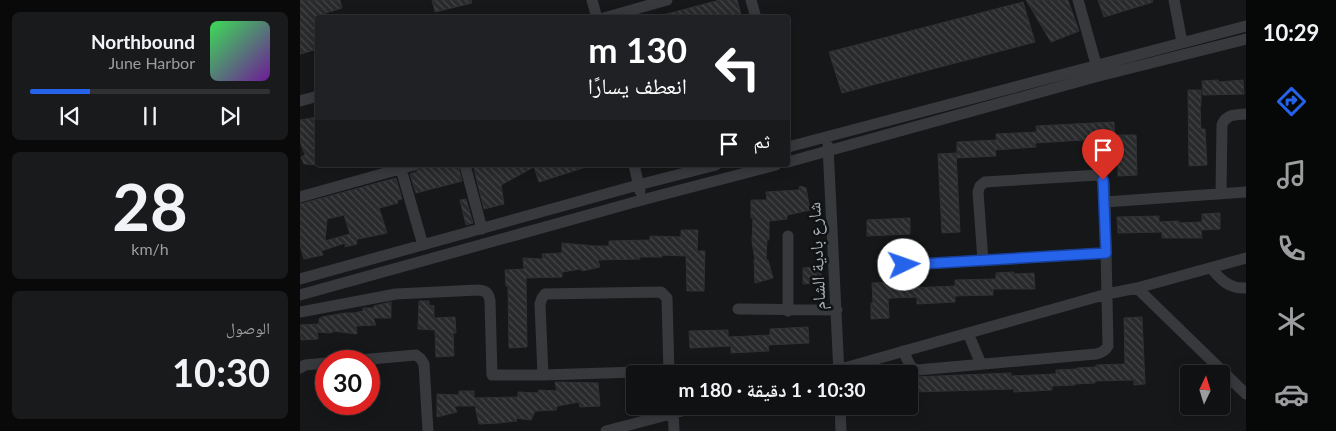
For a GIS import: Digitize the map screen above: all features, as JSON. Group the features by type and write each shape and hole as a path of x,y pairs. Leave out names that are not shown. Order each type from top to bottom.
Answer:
{"street":[{"path":"592,0 595,15"},
{"path":"614,15 667,0"},
{"path":"751,0 755,15"},
{"path":"1078,0 1096,64"},
{"path":"1174,0 1182,42"},
{"path":"790,146 1096,64 1246,26"},
{"path":"790,161 1095,77 1246,39"},
{"path":"300,101 315,97"},
{"path":"969,99 973,111"},
{"path":"1221,193 1222,125 1226,117 1246,114"},
{"name":"شارع بادية الشام","path":"828,136 839,365"},
{"path":"300,197 408,167"},
{"path":"466,167 482,228"},
{"path":"634,167 642,200"},
{"path":"300,280 482,228 708,167"},
{"path":"300,295 768,167"},
{"path":"401,169 423,245"},
{"path":"903,351 910,366 917,370 1100,353 1108,346 1104,182 1098,175 985,182 980,186 978,192 982,261"},
{"path":"1105,202 1246,192"},
{"path":"788,236 788,311"},
{"path":"904,265 1106,253"},
{"path":"860,365 903,351 1107,294 1137,288 1246,258"},
{"path":"1211,268 1228,285 1236,288 1246,288"},
{"path":"1137,288 1246,394"},
{"path":"300,312 396,294 485,291 489,294 490,300 492,375 626,373"},
{"path":"543,375 540,304 545,294 661,292 667,298 669,365"},
{"path":"738,309 837,310"},
{"path":"968,333 981,364"},
{"path":"380,358 416,355 424,364 428,431"},
{"path":"300,368 305,365 315,364"},
{"path":"606,431 657,415"},
{"path":"673,415 674,431"},
{"path":"840,415 841,431"}],"building":[{"path":"300,0 340,0 342,8 323,15 315,15 315,50 300,54"},
{"path":"432,0 471,0 472,3 435,12"},
{"path":"720,0 737,0 741,15 663,15"},
{"path":"1026,0 1068,0 1079,31 1051,42"},
{"path":"1098,0 1152,0 1153,2 1104,17"},
{"path":"1023,2 1035,42 842,93 829,52"},
{"path":"1218,80 1219,82 1243,80 1244,94 1203,95 1202,81"},
{"path":"1188,90 1201,90 1201,129 1205,129 1207,165 1189,166"},
{"path":"315,118 315,165 304,164 301,157 305,155 300,141 300,120"},
{"path":"1114,122 1115,138 1035,143 1036,147 995,150 996,156 957,158 957,142 997,140 996,134 1037,132 1036,126"},
{"path":"1118,135 1136,135 1137,175 1118,176"},
{"path":"956,153 960,232 942,233 938,154"},
{"path":"420,167 458,167 462,181 416,193 410,174 416,172"},
{"path":"474,167 534,167 501,185 504,204 484,209"},
{"path":"534,167 586,167 539,182"},
{"path":"396,178 402,199 397,200 398,203 379,208 387,233 358,239 356,240 357,244 345,247 345,243 321,251 323,255 304,259 300,245 300,204","holes":["344,215 350,234 325,241 327,219"]},
{"path":"800,186 806,188 810,210 787,215 787,219 769,221 766,260 768,260 773,278 755,283 751,200 767,200 766,192 799,190"},
{"path":"466,199 473,223 466,225 460,200"},
{"path":"1220,213 1220,229 1201,230 1202,238 1162,238 1162,232 1118,233 1117,217 1159,216 1159,222 1179,221 1179,223 1202,222 1202,214"},
{"path":"910,218 910,234 867,236 867,220"},
{"path":"681,230 698,230 697,251 705,251 704,291 687,291 686,256 662,255 662,257 639,257 640,259 598,260 600,267 582,271 581,269 562,272 562,277 526,278 527,347 509,348 508,286 506,286 505,270 524,269 523,258 543,259 542,254 562,253 562,243 609,246 609,241 650,240 650,236 681,237"},
{"path":"821,267 821,283 803,284 803,268"},
{"path":"1014,272 1014,274 1034,273 1035,289 993,289 993,295 955,296 955,302 917,304 917,297 891,298 888,299 889,318 871,319 871,303 873,303 872,283 913,281 913,288 955,286 955,280 996,279 996,273"},
{"path":"419,301 429,301 429,305 434,306 434,318 455,317 456,333 453,333 454,356 436,357 435,330 418,329"},
{"path":"391,302 391,318 373,318 376,325 356,326 357,334 332,331 332,333 317,332 318,339 301,340 300,325 319,324 319,319 322,317 354,313 363,311 363,308 374,308 374,306"},
{"path":"1142,317 1145,384 1134,385 1134,380 1095,381 1095,383 1052,386 1052,390 1014,392 1014,389 918,392 918,377 1011,373 1011,376 1056,374 1056,370 1096,367 1096,365 1125,364 1124,318"},
{"path":"808,327 809,343 768,345 769,351 731,353 731,346 690,348 689,331 728,330 728,337 770,335 770,329"},
{"path":"555,382 598,383 600,406 580,407 579,402 557,406 556,410 535,411 531,420 516,418 517,421 498,423 479,424 475,406 454,406 457,412 437,417 437,394 459,395 459,391 474,391 474,398 518,397 518,392 538,393 539,390 557,391"}],"route":[{"path":"904,265 1106,253 1103,180"}]}
